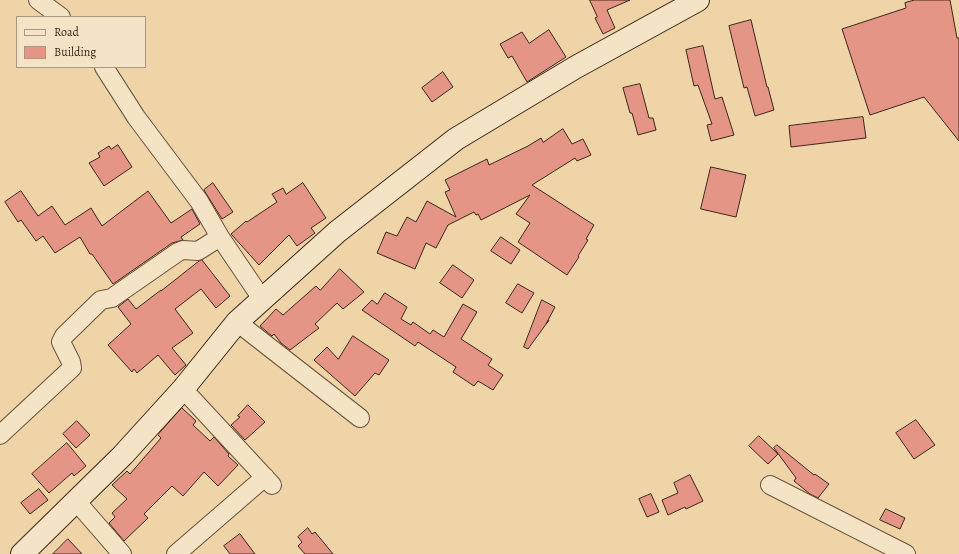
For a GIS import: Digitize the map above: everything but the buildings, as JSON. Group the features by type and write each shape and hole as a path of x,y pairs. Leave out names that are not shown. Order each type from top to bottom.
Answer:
{"main road":[{"path":"22,554 123,455 182,389 237,322 337,232 456,139 576,67 698,0"}],"street":[{"path":"38,0 60,16"},
{"path":"105,68 136,118 199,201 220,236 262,299"},
{"path":"0,435 72,368 71,362 62,345 62,339 101,300 116,296 178,252 183,250 198,250 220,236"},
{"path":"237,322 360,418"},
{"path":"176,554 268,481 182,389"},
{"path":"770,485 906,554"},
{"path":"76,502 122,554"}]}
